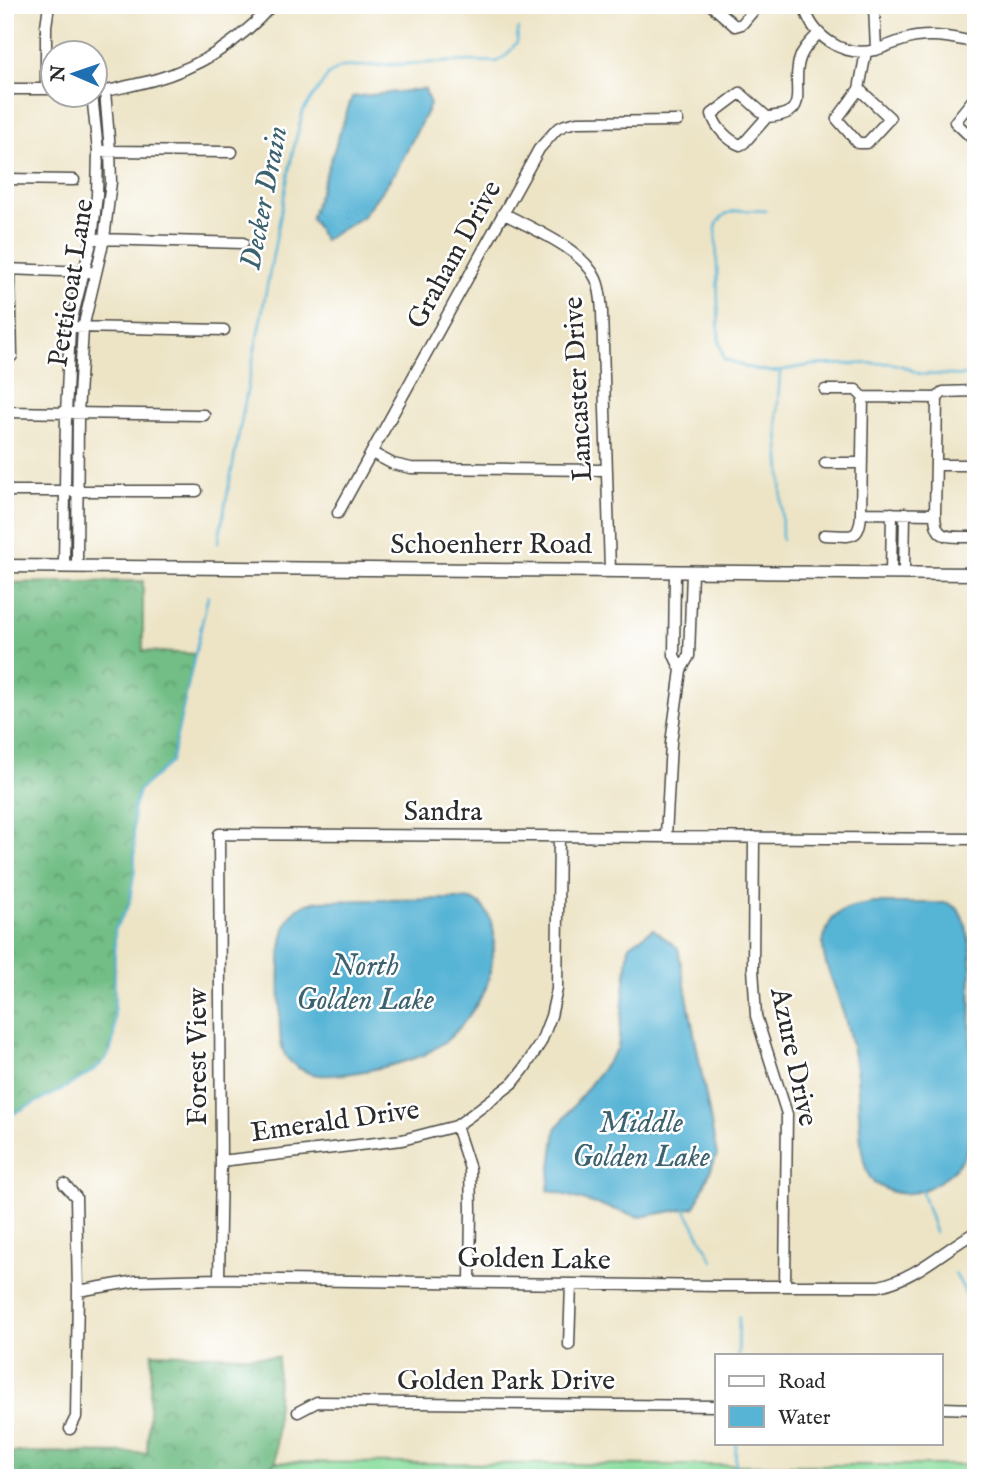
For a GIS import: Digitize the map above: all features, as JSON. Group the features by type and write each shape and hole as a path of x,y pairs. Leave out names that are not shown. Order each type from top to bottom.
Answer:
{"street":[{"path":"47,38 49,5"},
{"path":"108,90 157,79 188,68 235,41 272,5"},
{"path":"711,5 735,26 742,24 758,5"},
{"path":"804,5 818,34 842,48 871,51 914,37 932,36 976,43"},
{"path":"859,89 890,118 867,143 858,142 837,119 859,89 871,51 874,5"},
{"path":"767,117 740,93 712,114 719,129 740,145 767,117 787,114 797,100 799,61 806,47 818,34"},
{"path":"5,89 38,89"},
{"path":"976,96 955,122 976,142"},
{"name":"Petticoat Lane","path":"71,566 78,492 78,414 83,328 97,272 97,108"},
{"name":"Petticoat Lane","path":"71,566 65,492 70,327 83,272 98,239 111,182 110,151 101,108"},
{"name":"Graham Drive","path":"338,513 539,149 552,133 565,125 585,122 678,121"},
{"path":"98,151 232,152"},
{"path":"5,179 74,180"},
{"name":"Lancaster Drive","path":"503,213 571,251 590,268 598,283 602,312 610,570"},
{"path":"98,239 243,243"},
{"path":"12,356 8,270 97,272"},
{"path":"70,327 224,330"},
{"path":"825,390 856,390 863,397 937,398"},
{"path":"973,537 943,536 936,527 935,514 937,398 943,391 975,391"},
{"path":"824,535 853,535 860,528 863,397"},
{"path":"5,412 204,415"},
{"path":"372,453 393,464 411,468 606,470"},
{"path":"825,463 862,463"},
{"path":"936,465 974,465"},
{"path":"5,491 197,491"},
{"path":"861,513 935,514"},
{"path":"892,513 898,573"},
{"path":"898,573 905,513"},
{"name":"Schoenherr Road","path":"5,566 976,574"},
{"path":"675,572 674,655 681,670"},
{"path":"666,836 671,743 681,670 689,656 692,572"},
{"name":"Sandra","path":"219,834 754,837"},
{"name":"Forest View","path":"219,834 219,1279"},
{"path":"470,1282 470,1170 456,1126 513,1083 534,1054 549,1024 557,989 559,836"},
{"path":"754,837 976,839"},
{"name":"Azure Drive","path":"754,837 753,968 756,1016 787,1114 785,1286"},
{"name":"Emerald Drive","path":"221,1161 402,1140 456,1126"},
{"path":"64,1184 76,1197 76,1417 70,1430"},
{"name":"Golden Lake","path":"78,1291 136,1281 219,1279 879,1286 908,1277 976,1233"},
{"path":"569,1345 571,1284"},
{"name":"Golden Park Drive","path":"298,1412 317,1402 715,1406"},
{"path":"942,1408 976,1409"}],"green space":[{"path":"143,581 143,651 195,654 171,762 139,790 133,810 135,868 129,905 115,929 114,1037 109,1053 94,1069 61,1090 15,1113 5,1114 5,583"},
{"path":"152,1353 278,1357 276,1461 258,1476 5,1478 5,1452 147,1453"},
{"path":"276,1462 976,1465 976,1478 116,1478 122,1475 258,1476"}],"water":[{"path":"425,89 430,105 397,170 362,217 324,240 311,218 352,97"},
{"name":"North Golden Lake","path":"469,900 480,904 489,917 494,933 492,962 485,990 452,1036 423,1055 383,1067 349,1073 309,1073 289,1060 282,1048 280,1035 280,957 285,929 297,909 317,901"},
{"path":"875,903 948,903 958,909 966,925 971,951 970,1124 967,1147 962,1160 946,1177 927,1189 916,1192 894,1192 883,1188 874,1183 868,1173 861,1145 852,1049 823,951 830,922 840,912"},
{"name":"Middle Golden Lake","path":"653,929 678,948 717,1155 695,1207 640,1217 548,1190 556,1129 618,1048 629,946"}],"waterway":[{"name":"Decker Drain","path":"218,543 292,155 303,111 329,74 342,67 496,62 507,55 517,42 518,29"},
{"path":"766,211 730,212 719,220 716,227 719,341 724,359 745,367 772,372 812,365 890,363 920,374 976,376"},
{"path":"780,372 777,416 782,540"},
{"name":"Decker Drain","path":"5,1114 15,1113 84,1076 103,1062 110,1050 114,1037 115,929 129,905 135,868 133,810 139,790 171,762 208,596"},
{"path":"921,1189 935,1232"},
{"path":"685,1208 713,1261"},
{"path":"955,1273 976,1313"},
{"path":"738,1354 739,1317"},
{"path":"735,1478 736,1444"},
{"name":"Decker Drain","path":"5,1451 14,1478"}]}
